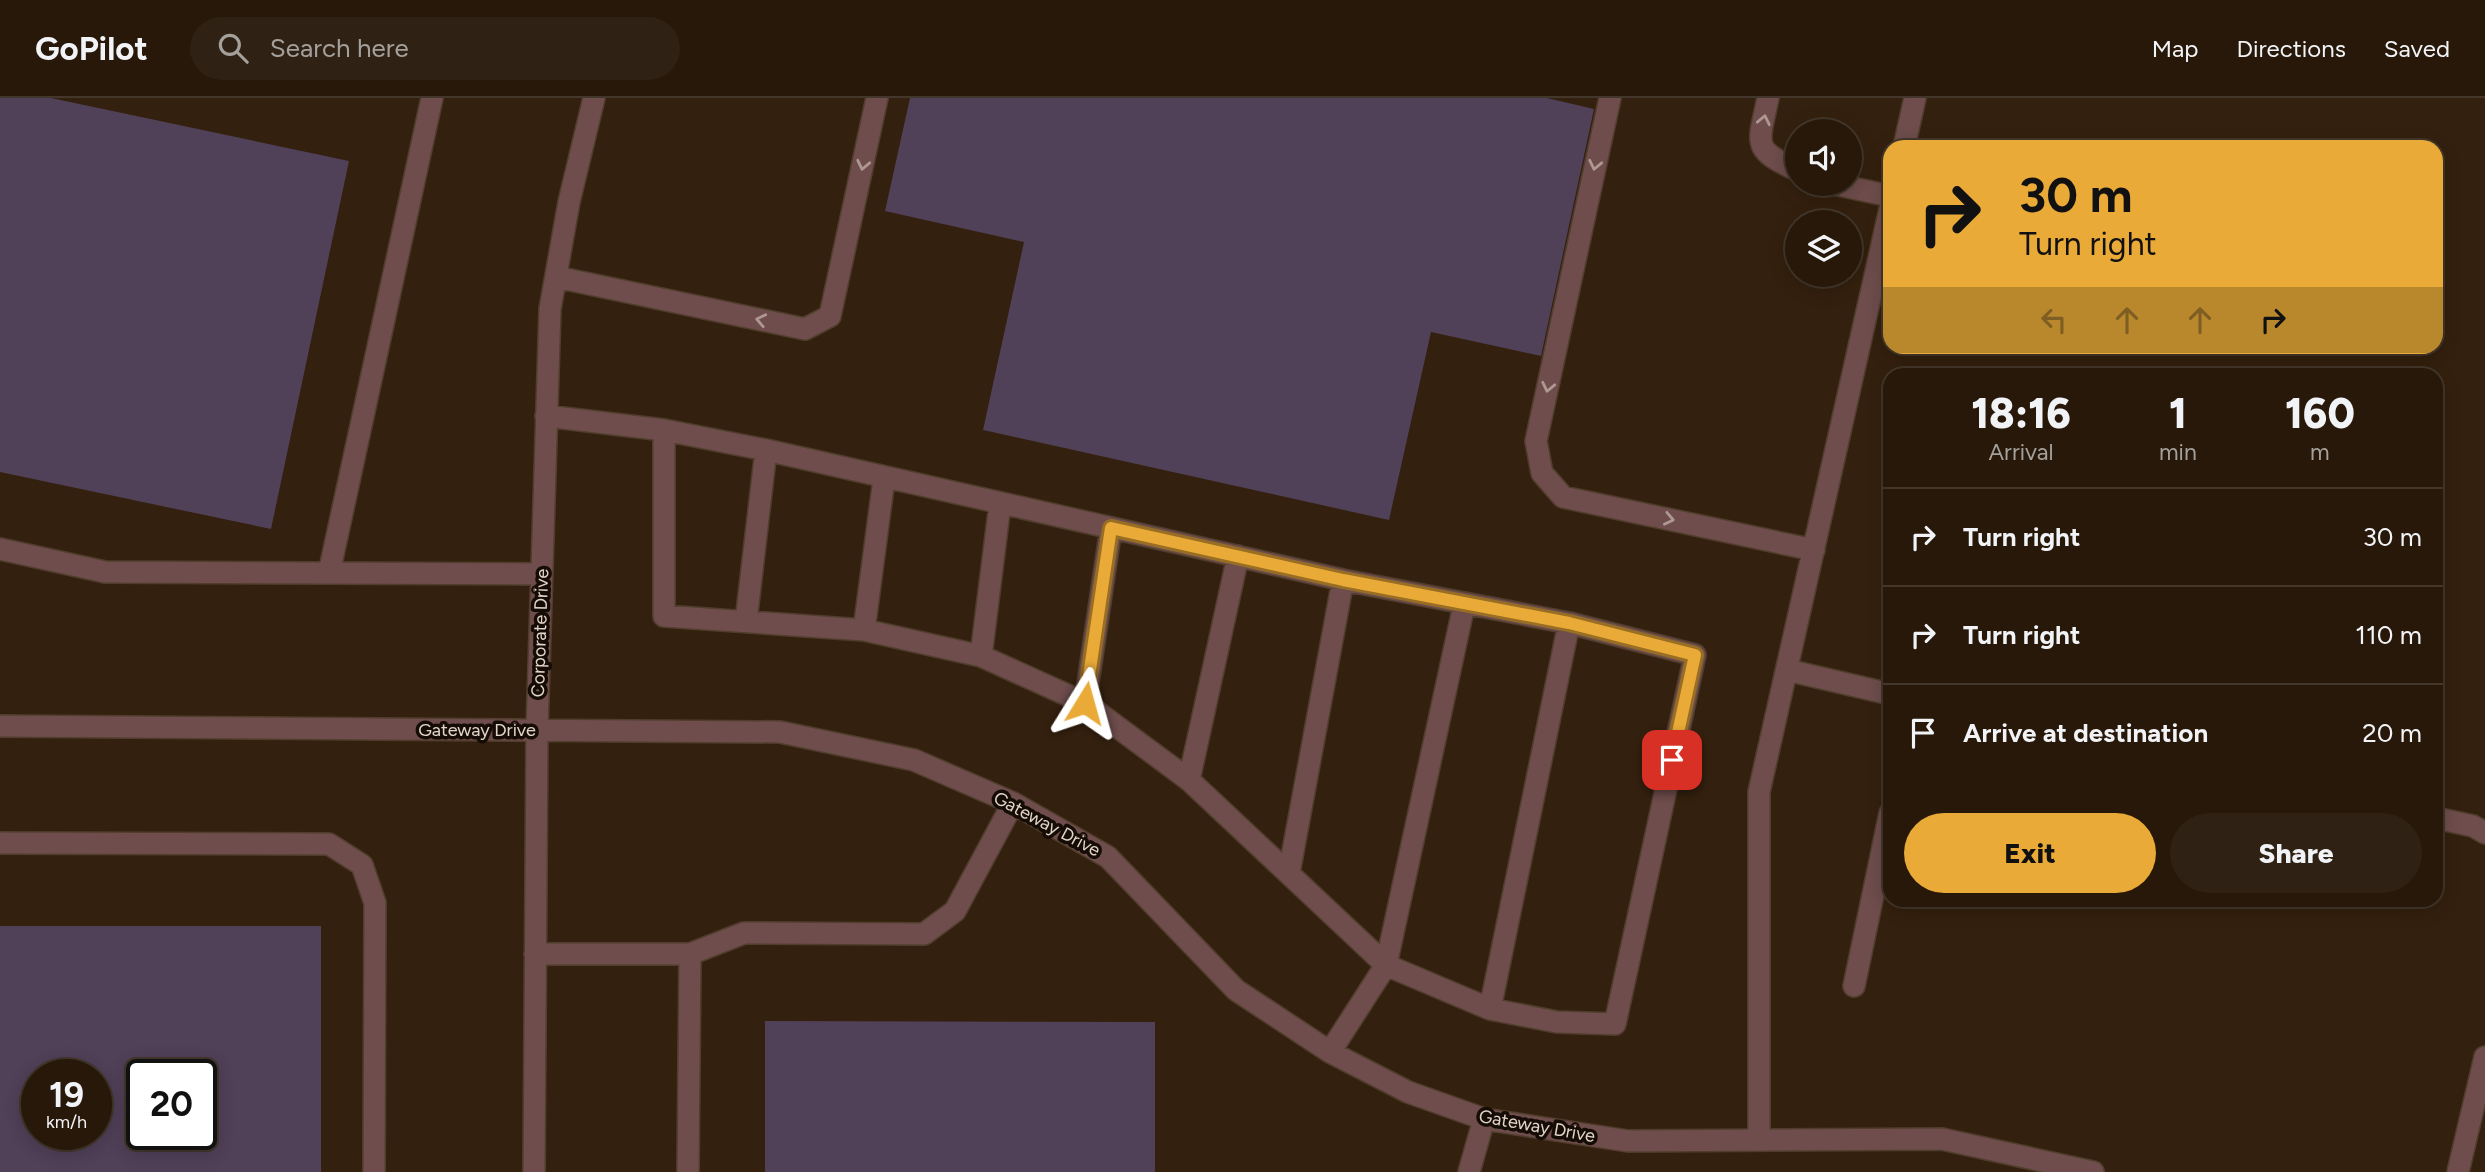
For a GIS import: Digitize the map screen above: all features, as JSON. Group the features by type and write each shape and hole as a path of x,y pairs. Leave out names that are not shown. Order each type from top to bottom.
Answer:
{"street":[{"path":"329,573 432,98"},
{"name":"Corporate Drive","path":"534,1172 537,731 550,309 569,202 594,98"},
{"path":"556,277 804,329 830,316 877,98"},
{"path":"1610,98 1536,441 1542,473 1563,497 1814,550"},
{"path":"1768,98 1759,141 1765,152 1785,165"},
{"path":"1906,140 1915,98"},
{"path":"1862,190 1883,194"},
{"path":"1759,1139 1759,792 1883,240"},
{"path":"546,416 664,430 766,450 884,479 1343,580 1569,623 1695,655 1615,1024 1557,1022 1490,1009 1386,965 1189,780 1085,703 981,656 864,629 664,616 664,430"},
{"path":"746,621 766,450"},
{"path":"864,629 884,479"},
{"path":"981,656 1000,504"},
{"path":"1085,703 1111,528"},
{"path":"0,549 105,572 541,574"},
{"path":"1189,780 1238,556"},
{"path":"1289,873 1343,580"},
{"path":"1330,1052 1386,965 1464,605"},
{"path":"1490,1009 1569,623"},
{"path":"1787,670 1883,692"},
{"name":"Gateway Drive","path":"0,726 780,732 914,760 1013,803 1108,857 1236,990 1330,1052 1408,1092 1484,1119 1628,1141 1941,1139 2034,1165 2093,1172"},
{"path":"535,954 690,954 744,933 924,934 955,911 1013,803"},
{"path":"2443,820 2473,826 2485,833"},
{"path":"0,843 329,844 362,865 375,903 374,1172"},
{"path":"1854,986 1883,847"},
{"path":"688,1172 690,954"},
{"path":"2458,1172 2485,1057"},
{"path":"1469,1172 1484,1119"}],"building":[{"path":"0,98 51,98 349,161 271,529 0,472"},
{"path":"910,98 1547,98 1594,109 1541,356 1431,332 1389,520 983,430 1024,242 885,211"},
{"path":"0,926 321,926 321,1172 0,1172"},
{"path":"765,1021 1155,1022 1155,1172 765,1172"}],"route":[{"path":"1085,703 1111,528 1343,580 1569,623 1695,655 1672,760"}]}
